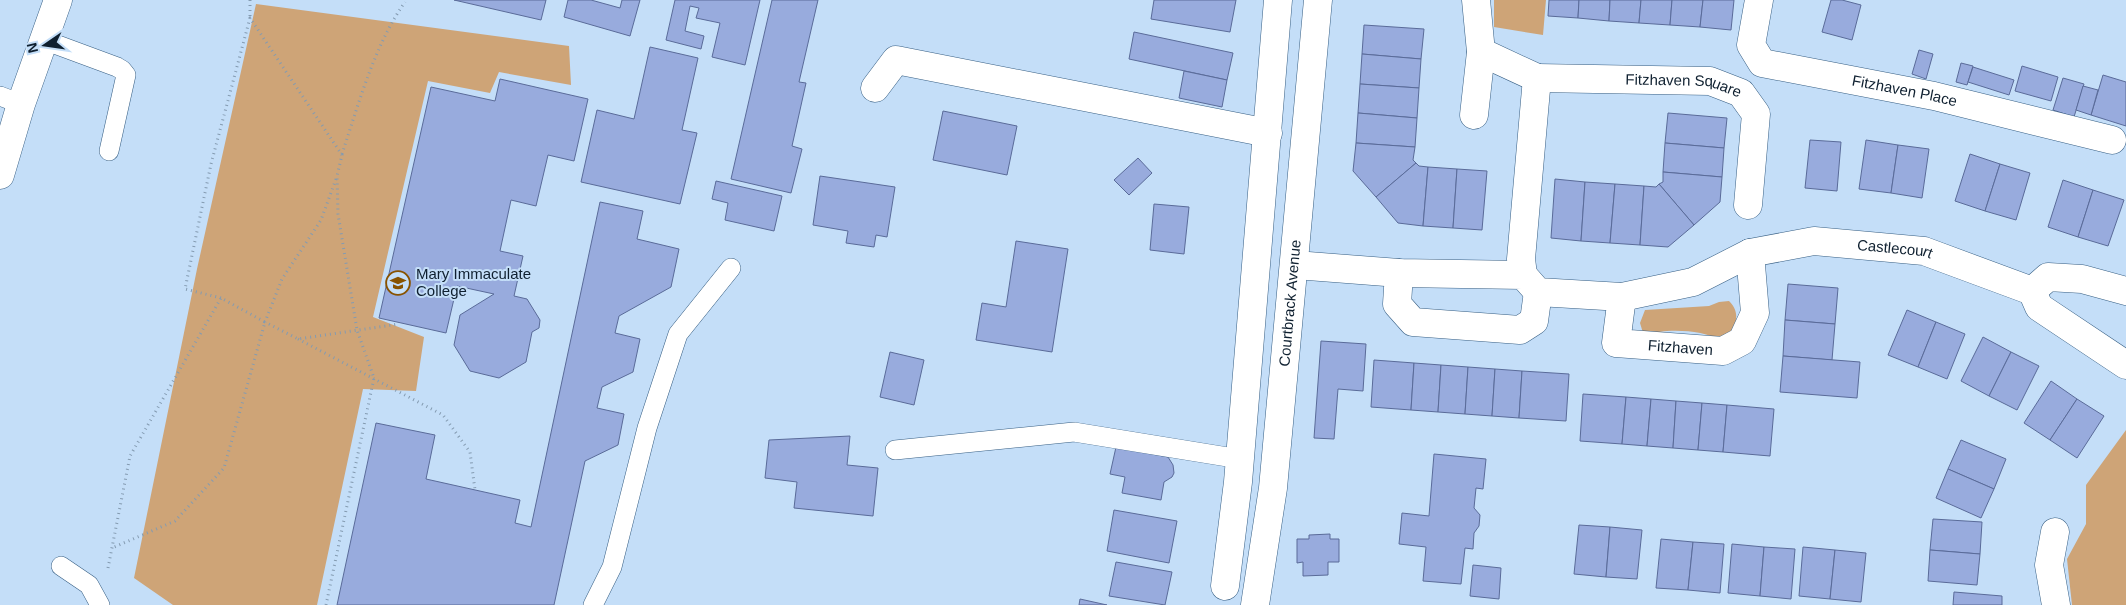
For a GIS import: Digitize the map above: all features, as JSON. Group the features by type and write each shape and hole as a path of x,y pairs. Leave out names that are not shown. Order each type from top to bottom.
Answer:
{"street":[{"path":"0,174 11,100 44,40 58,0"},
{"path":"1225,586 1239,470 1278,0"},
{"name":"Courtbrack Avenue","path":"1255,605 1273,488 1318,0"},
{"path":"1474,115 1481,52 1476,0"},
{"name":"Fitzhaven Place","path":"1759,0 1751,45 1762,62 1934,96 2112,140"},
{"name":"Fitzhaven Square","path":"1481,52 1537,78 1710,81 1741,94 1756,114 1748,205"},
{"path":"875,88 896,60 1268,133"},
{"path":"1400,273 1397,304 1413,322 1520,330 1534,322 1531,283 1521,259 1537,78"},
{"name":"Castlecourt","path":"1750,253 1814,241 1924,252 2032,291"},
{"path":"1295,265 1531,283 1622,297 1693,282 1750,253"},
{"name":"Fitzhaven","path":"1622,297 1616,343 1723,351 1742,341 1755,313 1750,253"},
{"path":"2126,291 2082,279 2048,277 2032,291 2039,307 2126,364"},
{"path":"1239,470 1273,488"},
{"path":"2055,532 2049,565 2056,605"}],"lane":[{"path":"44,40 118,68 126,75 109,151"},
{"path":"593,605 612,567 647,428 678,334 731,268"},
{"path":"895,450 1074,432 1239,470"},
{"path":"61,566 89,585 100,605"}],"path":[{"path":"250,0 250,18 211,164 185,289 221,298 444,415 470,452 475,490"},
{"path":"112,548 175,521 224,468 265,322 282,279 321,220 365,86 392,20 405,2"},
{"path":"250,18 342,155"},
{"path":"326,605 374,378 357,330 338,214 337,176"},
{"path":"89,585 107,569 130,456 221,298"},
{"path":"298,339 399,324"}],"shaded area":[{"path":"1494,0 1546,0 1543,35 1494,27"},
{"path":"256,4 569,46 571,85 499,72 490,93 428,81 373,317 424,337 416,391 363,389 317,605 173,605 134,578 197,269"},
{"path":"1729,301 1735,309 1736,321 1733,335 1722,341 1689,331 1643,333 1640,323 1645,310 1709,306"},
{"path":"2126,430 2126,605 2072,605 2067,559 2086,524 2086,485"}],"building":[{"path":"454,0 546,0 541,20"},
{"path":"568,0 591,0 620,8 622,0 640,0 630,36 564,17"},
{"path":"675,0 760,0 745,65 712,57 720,23 696,18 699,8 690,6 685,31 704,36 701,49 666,40"},
{"path":"772,0 818,0 799,82 806,83 792,146 802,149 791,193 731,179"},
{"path":"1154,0 1236,0 1230,32 1151,19"},
{"path":"1549,0 1579,0 1578,18 1548,16"},
{"path":"1579,0 1610,0 1609,21 1578,18"},
{"path":"1610,0 1641,0 1639,23 1609,21"},
{"path":"1641,0 1672,0 1670,25 1639,23"},
{"path":"1672,0 1703,0 1700,27 1670,25"},
{"path":"1703,0 1734,0 1731,30 1700,27"},
{"path":"1831,0 1842,0 1861,5 1852,40 1822,32"},
{"path":"1364,25 1424,29 1421,59 1362,54"},
{"path":"1134,32 1233,53 1227,80 1129,59"},
{"path":"650,47 698,58 682,130 697,133 680,204 581,182 597,110 634,119"},
{"path":"1919,50 1933,54 1926,79 1912,74"},
{"path":"1362,54 1421,59 1419,88 1360,84"},
{"path":"1961,63 1973,66 1967,85 1956,82"},
{"path":"2022,66 2058,77 2051,101 2015,91"},
{"path":"1973,67 2014,80 2009,95 1968,82"},
{"path":"1184,71 1227,80 1222,107 1179,98"},
{"path":"2103,75 2126,82 2126,126 2091,115"},
{"path":"2063,78 2084,84 2074,117 2053,110"},
{"path":"500,79 588,99 574,161 548,155 536,206 511,200 500,251 523,256 514,296 527,299 540,320 539,328 532,332 526,362 499,378 470,371 454,345 460,315 494,294 457,286 446,333 379,318 431,87 495,101"},
{"path":"1360,84 1419,88 1417,118 1358,113"},
{"path":"2083,86 2098,90 2091,115 2076,110"},
{"path":"943,111 1017,126 1007,175 933,160"},
{"path":"1358,113 1417,118 1415,147 1356,143"},
{"path":"1668,113 1727,118 1724,148 1665,143"},
{"path":"1810,140 1841,142 1837,191 1805,188"},
{"path":"1866,140 1898,145 1891,193 1859,189"},
{"path":"1356,143 1415,147 1413,160 1416,163 1376,197 1353,171"},
{"path":"1665,143 1724,148 1722,177 1663,172"},
{"path":"1898,145 1929,149 1922,198 1891,193"},
{"path":"1970,154 2000,164 1985,211 1955,201"},
{"path":"1138,158 1152,173 1129,195 1114,180"},
{"path":"1416,163 1419,166 1428,167 1423,226 1398,223 1376,197"},
{"path":"2000,164 2030,173 2016,220 1985,211"},
{"path":"1428,167 1457,169 1453,228 1423,226"},
{"path":"1457,169 1487,171 1482,230 1453,228"},
{"path":"1663,172 1722,177 1720,202 1694,225 1659,184 1663,182"},
{"path":"820,176 895,187 887,237 876,235 874,247 846,243 848,231 813,225"},
{"path":"1555,179 1585,182 1581,241 1551,238"},
{"path":"2063,180 2093,190 2078,237 2048,227"},
{"path":"716,181 782,196 774,231 725,220 728,203 712,199"},
{"path":"1585,182 1615,184 1610,243 1581,241"},
{"path":"1615,184 1644,186 1640,245 1610,243"},
{"path":"1659,184 1694,225 1668,247 1640,245 1644,186 1656,187"},
{"path":"2093,190 2124,200 2108,246 2078,237"},
{"path":"600,202 643,211 637,239 679,249 671,287 619,316 615,333 640,339 633,372 602,387 597,408 624,414 618,445 585,461 554,605 337,605 376,423 435,435 426,479 520,500 515,523 531,527"},
{"path":"1154,204 1189,207 1184,254 1150,250"},
{"path":"1016,241 1068,249 1052,352 976,340 982,303 1006,307"},
{"path":"1788,284 1838,288 1835,324 1785,320"},
{"path":"1907,310 1936,322 1918,367 1888,355"},
{"path":"1785,320 1835,324 1832,360 1783,356"},
{"path":"1936,322 1965,334 1947,379 1918,367"},
{"path":"1983,337 2011,352 1989,396 1961,381"},
{"path":"1321,341 1366,344 1363,391 1338,389 1334,439 1314,438"},
{"path":"890,352 924,360 914,405 880,397"},
{"path":"2011,352 2039,366 2017,410 1989,396"},
{"path":"1783,356 1860,362 1857,398 1780,392"},
{"path":"1374,360 1414,363 1411,410 1371,407"},
{"path":"1414,363 1441,365 1438,412 1411,410"},
{"path":"1441,365 1468,367 1465,414 1438,412"},
{"path":"1468,367 1495,369 1492,416 1465,414"},
{"path":"1495,369 1522,371 1519,418 1492,416"},
{"path":"1522,371 1569,374 1566,421 1519,418"},
{"path":"2051,381 2077,399 2050,440 2024,423"},
{"path":"1583,394 1626,397 1622,444 1580,441"},
{"path":"1626,397 1651,399 1647,446 1622,444"},
{"path":"1651,399 1676,401 1673,448 1647,446"},
{"path":"2077,399 2104,416 2077,458 2050,440"},
{"path":"1676,401 1702,403 1698,450 1673,448"},
{"path":"1702,403 1727,405 1723,452 1698,450"},
{"path":"1727,405 1774,409 1770,456 1723,452"},
{"path":"850,436 847,465 878,468 873,516 794,508 797,482 765,478 769,440"},
{"path":"1961,440 2006,459 1994,489 1948,469"},
{"path":"1116,447 1168,457 1173,465 1174,473 1172,477 1164,482 1161,500 1122,493 1125,477 1110,474"},
{"path":"1434,454 1486,459 1483,489 1476,488 1474,508 1480,515 1479,526 1474,533 1473,549 1465,548 1461,584 1423,581 1426,547 1399,544 1402,513 1429,516"},
{"path":"1948,469 1994,489 1981,518 1936,498"},
{"path":"1114,510 1177,521 1169,563 1107,551"},
{"path":"1933,519 1982,522 1980,554 1930,550"},
{"path":"1579,525 1610,527 1606,577 1574,574"},
{"path":"1610,527 1642,530 1637,579 1606,577"},
{"path":"1330,534 1330,539 1339,539 1339,562 1328,562 1328,575 1303,576 1303,562 1297,563 1297,539 1309,539 1309,535"},
{"path":"1661,539 1693,542 1688,590 1656,588"},
{"path":"1693,542 1724,544 1720,593 1688,590"},
{"path":"1732,544 1764,547 1760,596 1728,593"},
{"path":"1764,547 1795,549 1791,599 1760,596"},
{"path":"1803,547 1835,550 1830,599 1799,596"},
{"path":"1835,550 1866,553 1861,602 1830,599"},
{"path":"1930,550 1980,554 1977,585 1928,581"},
{"path":"1116,562 1172,572 1165,605 1109,596"},
{"path":"1473,565 1501,568 1499,599 1470,596"},
{"path":"1954,592 2002,596 2002,605 1953,605"},
{"path":"1080,599 1107,605 1079,605"}],"place":[{"name":"Mary Immaculate College","path":"398,283"}]}
